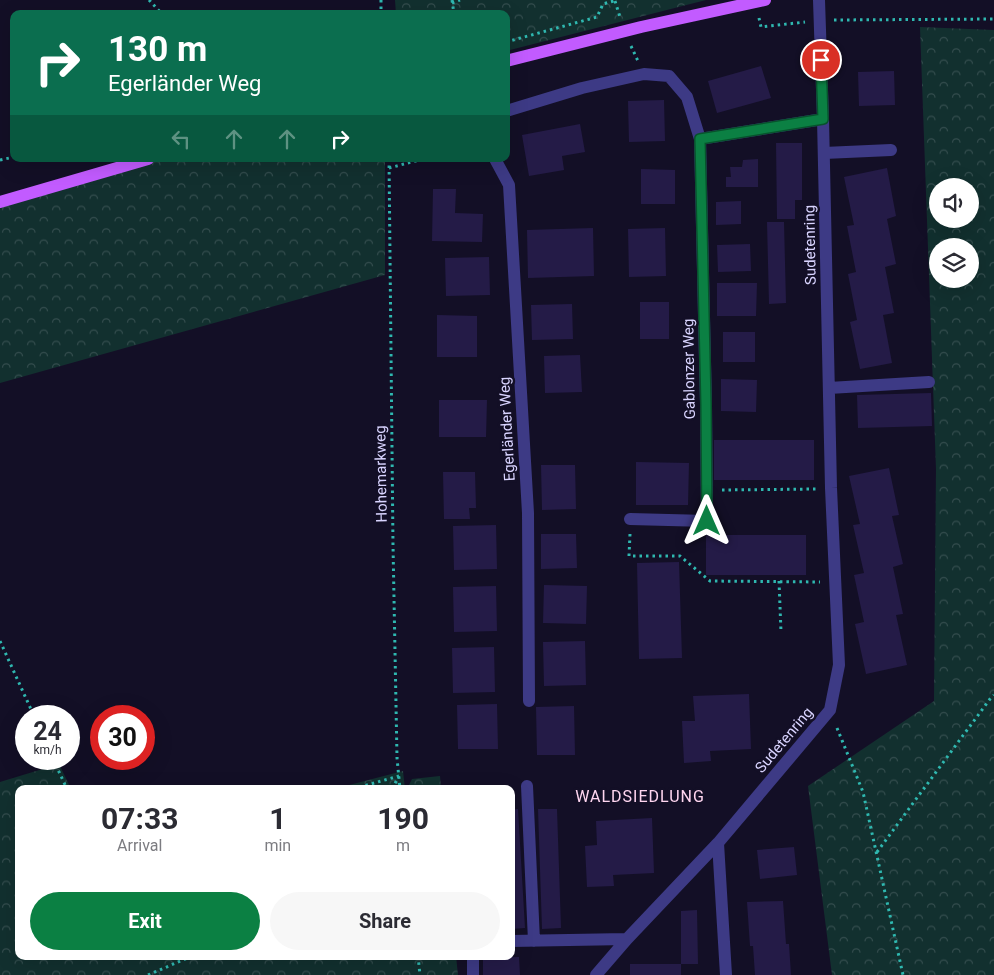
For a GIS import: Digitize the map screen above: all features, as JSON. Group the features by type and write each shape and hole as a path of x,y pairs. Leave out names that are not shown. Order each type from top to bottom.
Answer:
{"main road":[{"path":"510,60 641,27 760,1"},
{"path":"0,202 138,162"}],"street":[{"name":"Sudetenring","path":"596,975 627,939 718,843 830,710 839,665 831,488 819,0"},
{"path":"510,110 582,88 644,74 669,76 687,97 700,139 823,119"},
{"name":"Gablonzer Weg","path":"630,519 707,521 708,490 700,139"},
{"path":"824,153 891,150"},
{"name":"Egerländer Weg","path":"497,162 509,185 528,513 529,701"},
{"path":"829,388 929,382"},
{"path":"527,786 534,941"},
{"path":"718,843 726,975"},
{"path":"515,941 627,939"},
{"path":"473,975 474,960"}],"path":[{"path":"149,0 158,10"},
{"path":"452,2 460,0"},
{"path":"510,41 597,18 603,4 617,0"},
{"path":"760,1 761,27 820,20 994,19"},
{"name":"Hohemarkweg","path":"389,162 393,545 397,749 400,785"},
{"path":"389,168 412,162"},
{"path":"708,490 831,488"},
{"path":"630,519 629,556 680,556 710,581 835,582"},
{"path":"779,582 781,632"},
{"path":"0,640 29,705"},
{"path":"876,852 994,695"},
{"path":"830,710 863,792 903,975"},
{"path":"58,770 65,785"},
{"path":"367,785 399,776"},
{"path":"394,785 399,776"},
{"path":"148,975 183,960"},
{"path":"418,960 420,975"}],"green space":[{"path":"395,0 706,0 510,50 510,10 396,10"},
{"path":"920,27 994,30 994,975 832,975 808,786 934,701 936,469 929,288 979,288 979,238 929,238 929,276"},
{"path":"138,162 385,162 385,275 0,383 0,202"},
{"path":"39,770 62,770 69,785 15,785 15,960 456,960 458,975 0,975 0,782"},
{"path":"403,771 405,785 349,785"},
{"path":"440,776 441,785 409,785 412,779"}],"building":[{"path":"761,66 771,98 717,113 708,81"},
{"path":"894,71 895,105 859,106 858,72"},
{"path":"664,100 665,141 629,142 628,101"},
{"path":"580,124 585,152 562,156 564,170 529,176 522,135"},
{"path":"776,143 802,143 802,200 795,200 795,219 777,219"},
{"path":"758,159 758,187 726,187 726,177 731,177 730,167 742,167 743,160"},
{"path":"887,168 896,216 887,219 896,264 885,267 894,313 883,315 892,363 860,369 850,322 857,320 848,274 856,272 847,226 854,225 844,177"},
{"path":"641,169 675,170 675,204 641,204"},
{"path":"433,189 456,189 455,213 483,214 482,242 432,241"},
{"path":"741,201 741,224 716,225 716,202"},
{"path":"767,222 784,222 786,303 769,304"},
{"path":"593,228 594,276 528,278 527,230"},
{"path":"665,228 666,276 629,277 628,229"},
{"path":"750,244 751,271 718,272 717,245"},
{"path":"489,257 490,295 446,296 445,258"},
{"path":"717,283 757,283 756,316 717,316"},
{"path":"640,302 669,302 669,339 640,339"},
{"path":"572,304 573,339 532,340 531,305"},
{"path":"437,315 477,316 477,357 437,357"},
{"path":"723,332 755,332 755,362 723,362"},
{"path":"580,355 582,392 545,393 544,356"},
{"path":"721,379 757,380 756,412 721,411"},
{"path":"931,393 932,426 858,428 857,395"},
{"path":"439,400 487,400 486,437 439,437"},
{"path":"714,440 814,440 814,480 714,480"},
{"path":"636,462 689,463 688,505 636,505"},
{"path":"541,465 575,465 576,509 542,510"},
{"path":"889,468 899,515 892,516 903,564 893,567 903,614 896,615 907,665 866,674 855,624 864,622 854,575 864,573 853,525 860,524 849,476"},
{"path":"443,472 475,472 476,508 469,508 470,519 444,519"},
{"path":"496,525 497,569 454,570 453,526"},
{"path":"541,534 576,534 577,568 541,569"},
{"path":"706,535 806,535 806,575 706,575"},
{"path":"679,562 682,658 639,659 637,563"},
{"path":"544,585 587,586 586,624 543,623"},
{"path":"496,586 497,631 454,632 453,587"},
{"path":"585,641 586,685 544,686 543,642"},
{"path":"494,647 495,692 453,693 452,648"},
{"path":"749,694 751,749 710,751 711,761 684,763 682,721 695,721 693,696"},
{"path":"497,704 498,749 458,749 457,705"},
{"path":"574,706 575,755 537,755 536,707"},
{"path":"515,809 518,809 525,928 515,929"},
{"path":"538,809 557,809 561,928 542,929"},
{"path":"652,818 654,873 613,875 614,886 587,887 585,846 597,845 596,821"},
{"path":"794,847 797,875 760,879 757,850"},
{"path":"783,901 786,944 789,944 791,975 755,975 753,946 750,946 747,902"},
{"path":"697,910 698,964 681,964 681,911"},
{"path":"515,957 519,957 520,975 483,975 483,960 515,960"},
{"path":"630,964 681,964 681,975 630,975"}],"district":[{"name":"WALDSIEDLUNG","path":"640,796"}],"route":[{"path":"707,521 708,490 700,139 823,119 821,60"}]}
